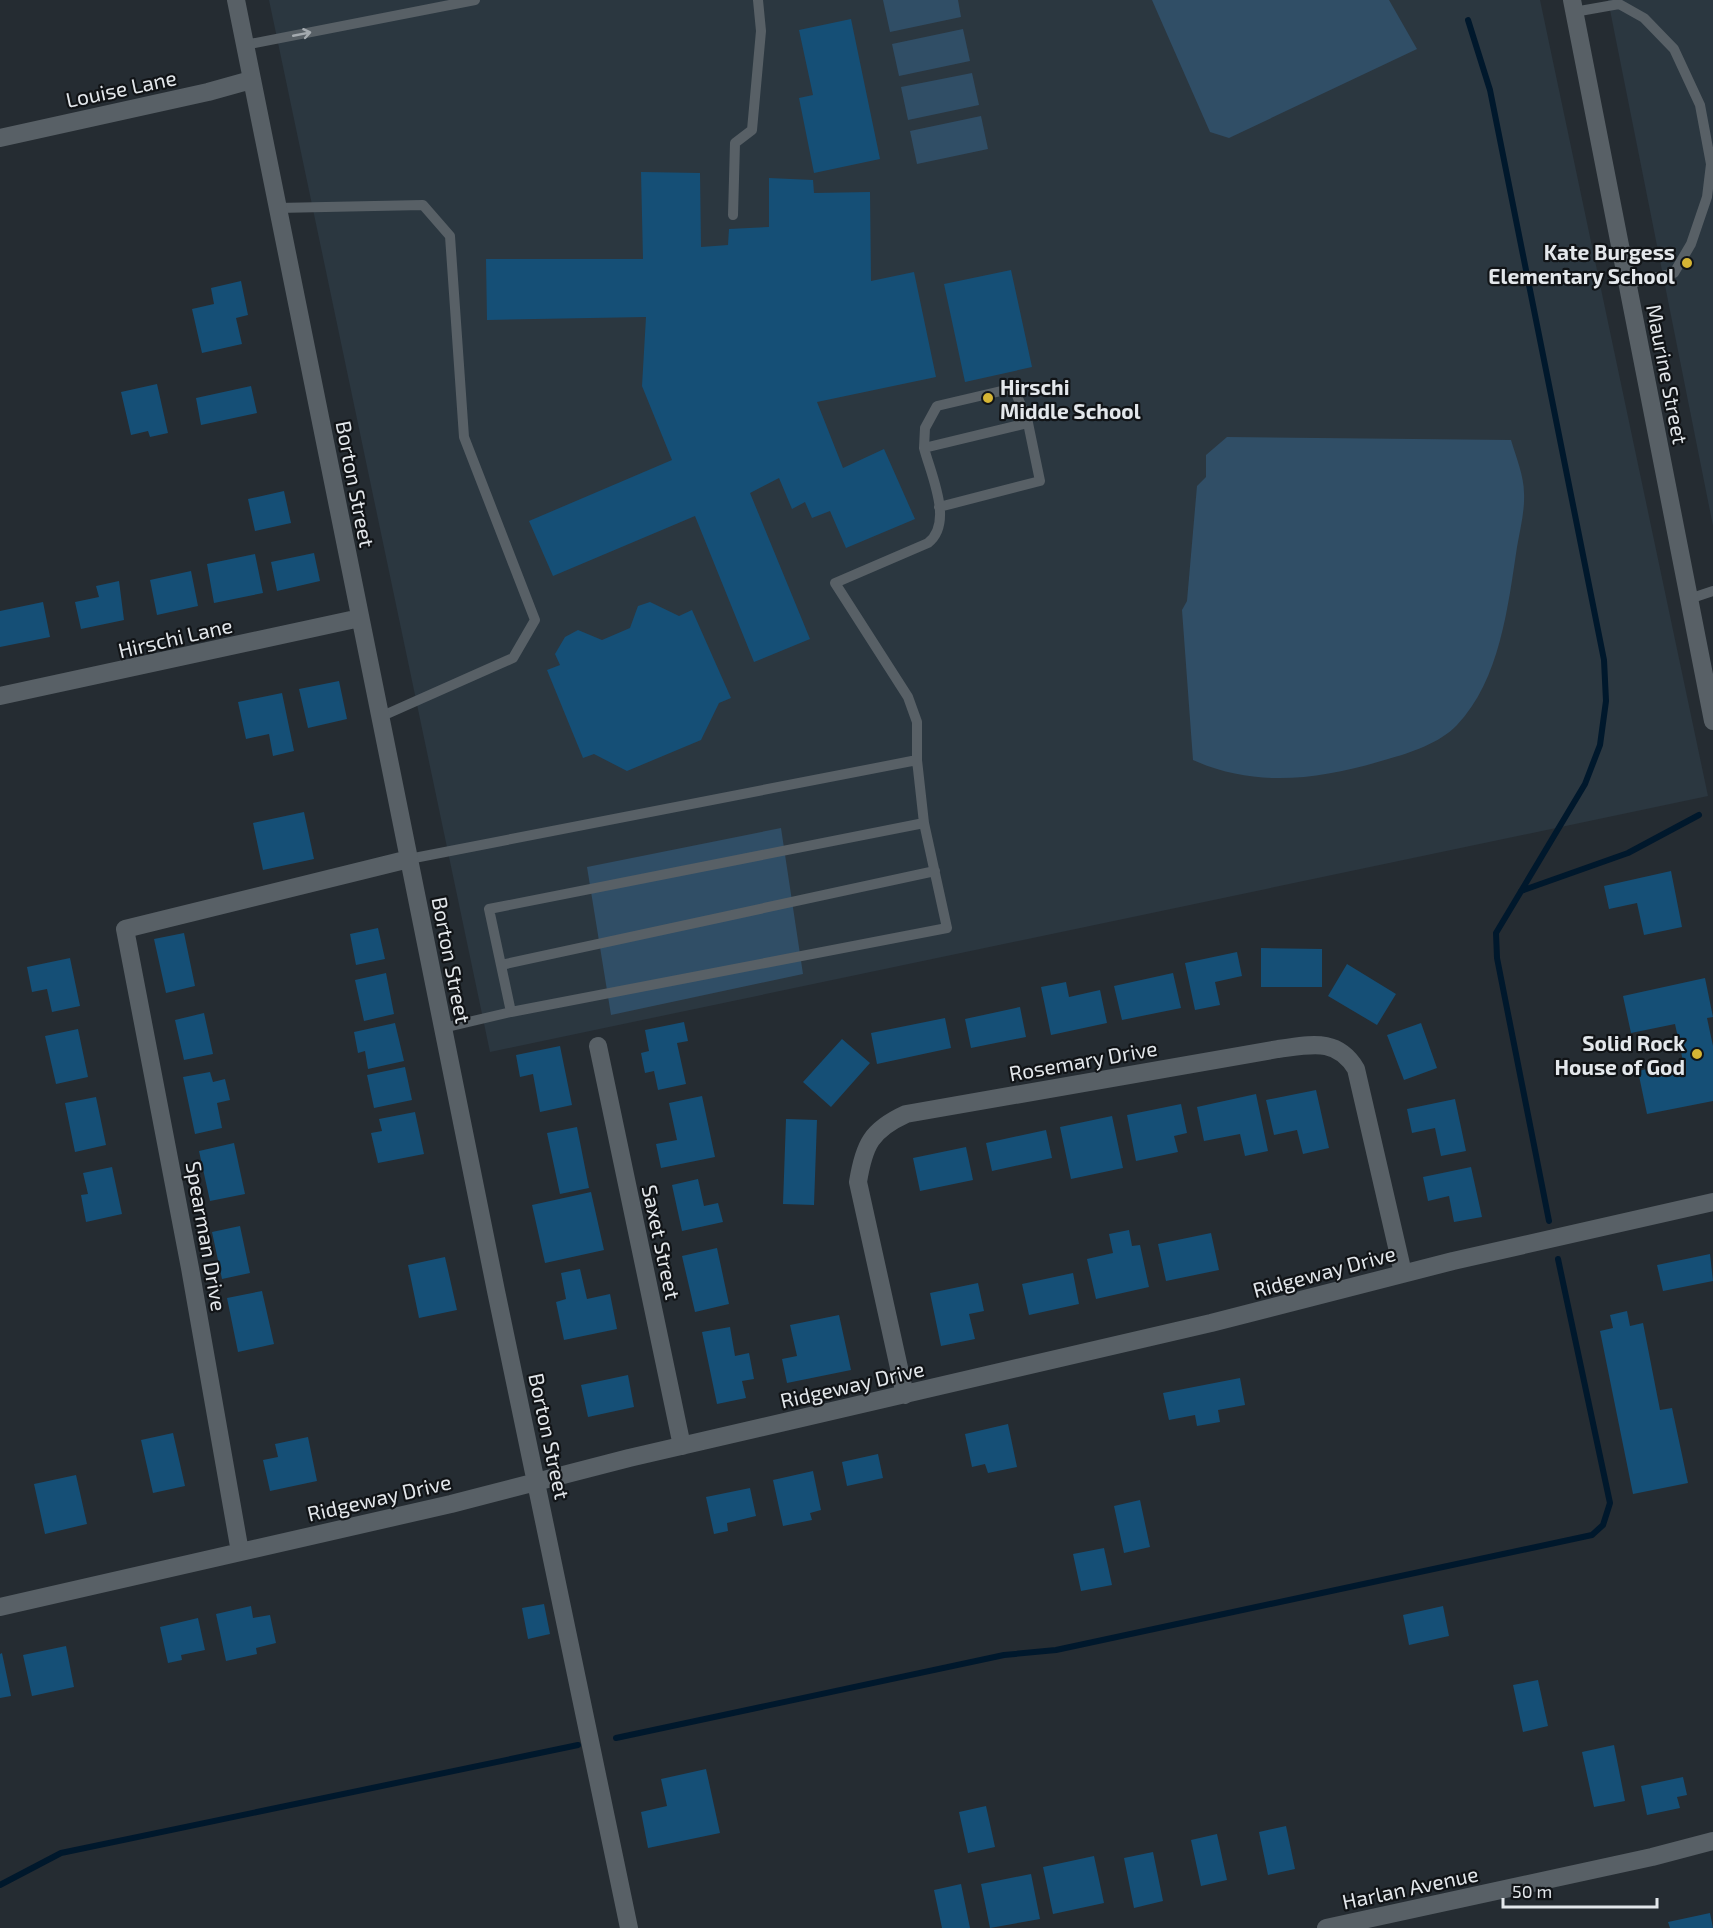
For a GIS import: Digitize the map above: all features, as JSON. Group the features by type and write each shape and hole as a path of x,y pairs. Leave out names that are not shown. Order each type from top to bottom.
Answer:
{"street":[{"name":"Borton Street","path":"236,0 443,1028 628,1928"},
{"name":"Maurine Street","path":"1573,6 1713,721"},
{"name":"Louise Lane","path":"0,138 208,92 251,80"},
{"name":"Hirschi Lane","path":"0,696 360,618"},
{"name":"Spearman Drive","path":"240,1552 125,929 409,859"},
{"name":"Rosemary Drive","path":"905,1395 858,1182 862,1156 869,1141 886,1123 906,1114 1278,1049 1315,1044 1329,1047 1348,1055 1356,1069 1403,1273"},
{"name":"Saxet Street","path":"598,1046 682,1446"},
{"name":"Ridgeway Drive","path":"0,1607 1211,1323 1403,1273 1713,1202"},
{"name":"Harlan Avenue","path":"1326,1928 1652,1857 1713,1841"}],"lane":[{"path":"245,45 476,0"},
{"path":"733,215 735,142 752,130 761,31 758,0"},
{"path":"1573,6 1618,4 1644,18 1674,49 1700,105 1711,164 1707,197 1691,244 1674,273 1627,284"},
{"path":"277,208 423,204 450,236 464,437 535,620 513,658 380,717"},
{"path":"443,1028 511,1012 947,928 924,823 917,760 917,722 908,697 835,583 928,543 937,536 940,525 939,507 924,448 925,428 937,406 1014,388 1028,423 1040,481 939,507"},
{"path":"924,448 1028,423"},
{"path":"1689,599 1713,591"},
{"path":"409,859 917,760"},
{"path":"511,1012 489,909 924,823"},
{"path":"501,965 935,871"}],"shaded area":[{"name":"Hirschi Middle School","path":"269,0 1540,0 1708,796 490,1052"},
{"path":"883,0 958,0 961,17 890,32"},
{"path":"1152,0 1389,0 1417,49 1229,138 1210,132"},
{"name":"Kate Burgess Elementary School","path":"1608,0 1713,0 1713,526"},
{"path":"963,29 970,61 899,76 892,44"},
{"path":"972,73 979,105 908,120 901,87"},
{"path":"981,116 988,149 917,164 910,131"},
{"path":"1227,437 1511,440 1521,473 1524,500 1500,641 1493,664 1472,707 1457,725 1442,737 1406,754 1339,772 1314,776 1266,778 1242,775 1193,760 1182,610 1187,601 1197,486 1206,477 1206,455"},
{"path":"781,828 803,974 611,1015 587,867"}],"building":[{"path":"851,19 880,159 814,173 799,98 813,95 799,30"},
{"path":"641,172 700,173 701,247 728,245 729,229 769,227 769,178 813,180 814,193 870,192 871,281 914,272 936,377 817,402 843,468 884,449 915,519 846,548 830,511 812,518 805,502 792,509 779,478 750,493 810,639 754,662 695,516 553,576 529,521 672,460 642,386 646,317 487,320 486,259 643,259"},
{"path":"1011,270 1032,367 965,382 944,284"},
{"path":"241,281 248,315 236,318 242,344 202,353 192,309 214,304 211,288"},
{"path":"157,384 168,433 150,437 148,431 131,435 121,392"},
{"path":"251,386 257,413 201,425 196,398"},
{"path":"284,491 291,523 255,531 248,499"},
{"path":"314,553 320,581 277,591 271,562"},
{"path":"255,554 263,593 214,603 207,564"},
{"path":"191,571 198,606 157,615 150,580"},
{"path":"119,581 124,620 81,629 75,602 99,597 96,586"},
{"path":"43,602 50,637 0,647 0,611"},
{"path":"650,602 679,616 692,610 731,698 719,703 701,740 627,771 594,754 583,758 547,670 560,665 555,654 565,637 578,630 602,640 630,628 638,606"},
{"path":"339,681 347,719 308,728 299,689"},
{"path":"282,693 294,751 273,756 269,734 246,739 238,702"},
{"path":"304,812 314,859 263,870 253,823"},
{"path":"1671,871 1682,927 1644,935 1637,903 1609,909 1604,886"},
{"path":"378,928 385,959 356,965 350,934"},
{"path":"184,933 195,986 166,993 154,939"},
{"path":"1261,948 1322,949 1322,987 1261,987"},
{"path":"1237,952 1242,976 1215,982 1220,1005 1195,1010 1185,963"},
{"path":"70,958 80,1006 52,1012 47,989 32,992 27,967"},
{"path":"1347,964 1396,994 1377,1025 1328,996"},
{"path":"386,973 394,1014 364,1021 355,980"},
{"path":"1173,973 1181,1008 1122,1020 1114,986"},
{"name":"Solid Rock House of God","path":"1705,978 1713,1017 1707,1018 1713,1046 1713,1101 1647,1114 1638,1071 1683,1061 1675,1024 1631,1033 1623,996"},
{"path":"1066,982 1069,997 1100,990 1107,1023 1051,1035 1041,987"},
{"path":"1020,1007 1026,1037 971,1048 965,1019"},
{"path":"204,1013 213,1054 184,1060 175,1020"},
{"path":"945,1018 951,1048 877,1064 871,1033"},
{"path":"684,1022 688,1041 677,1043 686,1084 658,1090 654,1071 645,1073 641,1053 649,1051 645,1030"},
{"path":"395,1023 404,1061 368,1069 365,1051 358,1053 354,1032"},
{"path":"1421,1023 1437,1068 1404,1080 1387,1035"},
{"path":"78,1029 88,1077 56,1084 45,1036"},
{"path":"842,1039 870,1063 831,1107 803,1082"},
{"path":"560,1046 572,1105 540,1112 533,1074 520,1077 516,1055"},
{"path":"405,1067 412,1100 374,1108 367,1075"},
{"path":"210,1072 213,1082 225,1079 230,1100 217,1103 222,1128 195,1134 183,1077"},
{"path":"1316,1090 1329,1148 1303,1154 1297,1130 1274,1135 1266,1100"},
{"path":"1256,1094 1268,1151 1245,1156 1240,1134 1204,1141 1197,1107"},
{"path":"702,1096 715,1157 661,1168 656,1144 677,1140 669,1103"},
{"path":"96,1097 106,1145 75,1152 65,1103"},
{"path":"1455,1099 1466,1151 1441,1156 1435,1128 1412,1133 1407,1109"},
{"path":"1181,1104 1187,1133 1174,1136 1178,1152 1136,1161 1127,1115"},
{"path":"415,1112 424,1154 378,1163 371,1133 382,1131 379,1119"},
{"path":"1112,1116 1123,1168 1071,1179 1060,1127"},
{"path":"786,1119 817,1120 814,1205 783,1204"},
{"path":"577,1127 589,1188 560,1194 547,1133"},
{"path":"1046,1130 1052,1158 992,1171 986,1143"},
{"path":"234,1143 245,1194 210,1201 199,1151"},
{"path":"966,1147 973,1180 920,1191 913,1158"},
{"path":"112,1167 122,1214 86,1222 81,1195 88,1194 83,1173"},
{"path":"1471,1167 1482,1217 1454,1222 1449,1196 1428,1201 1423,1177"},
{"path":"698,1179 704,1206 718,1203 723,1222 682,1231 672,1185"},
{"path":"591,1192 604,1250 545,1263 532,1205"},
{"path":"240,1226 250,1273 222,1279 212,1232"},
{"path":"1129,1230 1132,1246 1140,1245 1149,1287 1096,1299 1087,1259 1113,1253 1109,1234"},
{"path":"1211,1233 1219,1270 1166,1281 1158,1244"},
{"path":"717,1248 729,1304 695,1312 682,1256"},
{"path":"1710,1254 1713,1281 1663,1291 1657,1265"},
{"path":"445,1257 457,1310 419,1318 408,1265"},
{"path":"580,1269 587,1299 610,1294 617,1329 564,1340 556,1302 566,1299 561,1273"},
{"path":"1073,1273 1079,1304 1029,1315 1022,1284"},
{"path":"978,1283 984,1311 969,1314 975,1339 941,1346 930,1293"},
{"path":"262,1291 274,1344 238,1352 227,1298"},
{"path":"1627,1311 1630,1326 1643,1323 1660,1410 1672,1408 1688,1483 1633,1494 1600,1331 1613,1328 1610,1315"},
{"path":"839,1315 851,1370 787,1383 782,1359 797,1356 790,1325"},
{"path":"730,1327 735,1356 749,1353 754,1379 742,1381 746,1398 717,1404 702,1332"},
{"path":"628,1375 634,1407 588,1417 581,1385"},
{"path":"1240,1378 1245,1405 1218,1410 1220,1422 1197,1426 1195,1415 1169,1420 1163,1393"},
{"path":"1008,1424 1017,1467 988,1473 985,1464 972,1467 965,1434"},
{"path":"173,1433 185,1486 153,1493 141,1440"},
{"path":"308,1437 317,1481 270,1491 263,1460 278,1457 275,1444"},
{"path":"878,1454 883,1478 847,1486 842,1462"},
{"path":"813,1471 821,1510 810,1513 812,1520 783,1526 773,1480"},
{"path":"76,1475 87,1524 45,1534 34,1484"},
{"path":"750,1488 756,1516 727,1523 728,1531 714,1534 706,1497"},
{"path":"1140,1500 1150,1547 1124,1553 1114,1506"},
{"path":"1104,1548 1112,1585 1081,1591 1073,1554"},
{"path":"544,1604 550,1634 528,1639 522,1608"},
{"path":"251,1606 253,1618 270,1615 276,1643 256,1648 257,1654 226,1661 216,1614"},
{"path":"1443,1606 1449,1636 1409,1645 1403,1615"},
{"path":"198,1618 205,1650 181,1655 182,1660 168,1663 160,1627"},
{"path":"66,1646 74,1687 32,1696 23,1655"},
{"path":"2,1653 11,1696 0,1698 0,1654"},
{"path":"1538,1680 1548,1726 1523,1732 1513,1685"},
{"path":"1614,1745 1625,1801 1594,1807 1582,1752"},
{"path":"706,1769 720,1833 648,1848 641,1812 667,1806 661,1779"},
{"path":"1683,1777 1687,1795 1677,1797 1680,1808 1647,1815 1641,1786"},
{"path":"986,1806 995,1847 968,1853 959,1812"},
{"path":"1286,1826 1295,1869 1268,1875 1259,1832"},
{"path":"1217,1834 1227,1880 1201,1886 1191,1840"},
{"path":"1153,1852 1163,1901 1134,1908 1124,1858"},
{"path":"1094,1856 1104,1903 1053,1914 1043,1867"},
{"path":"1031,1874 1040,1919 990,1928 981,1884"},
{"path":"961,1884 970,1928 942,1928 934,1890"},
{"path":"1710,1913 1713,1928 1670,1928 1668,1922"}],"waterway":[{"path":"1468,20 1490,90 1604,660 1606,701 1600,745 1585,784 1496,933 1497,958 1549,1221"},
{"path":"1521,891 1628,853 1699,815"},
{"path":"616,1738 1004,1655 1056,1650 1592,1535 1603,1525 1610,1503 1558,1259"},
{"path":"0,1885 61,1853 578,1745"}],"place":[{"name":"Kate Burgess Elementary School","path":"1687,263"},
{"name":"Hirschi Middle School","path":"988,398"},
{"name":"Solid Rock House of God","path":"1697,1054"}]}
